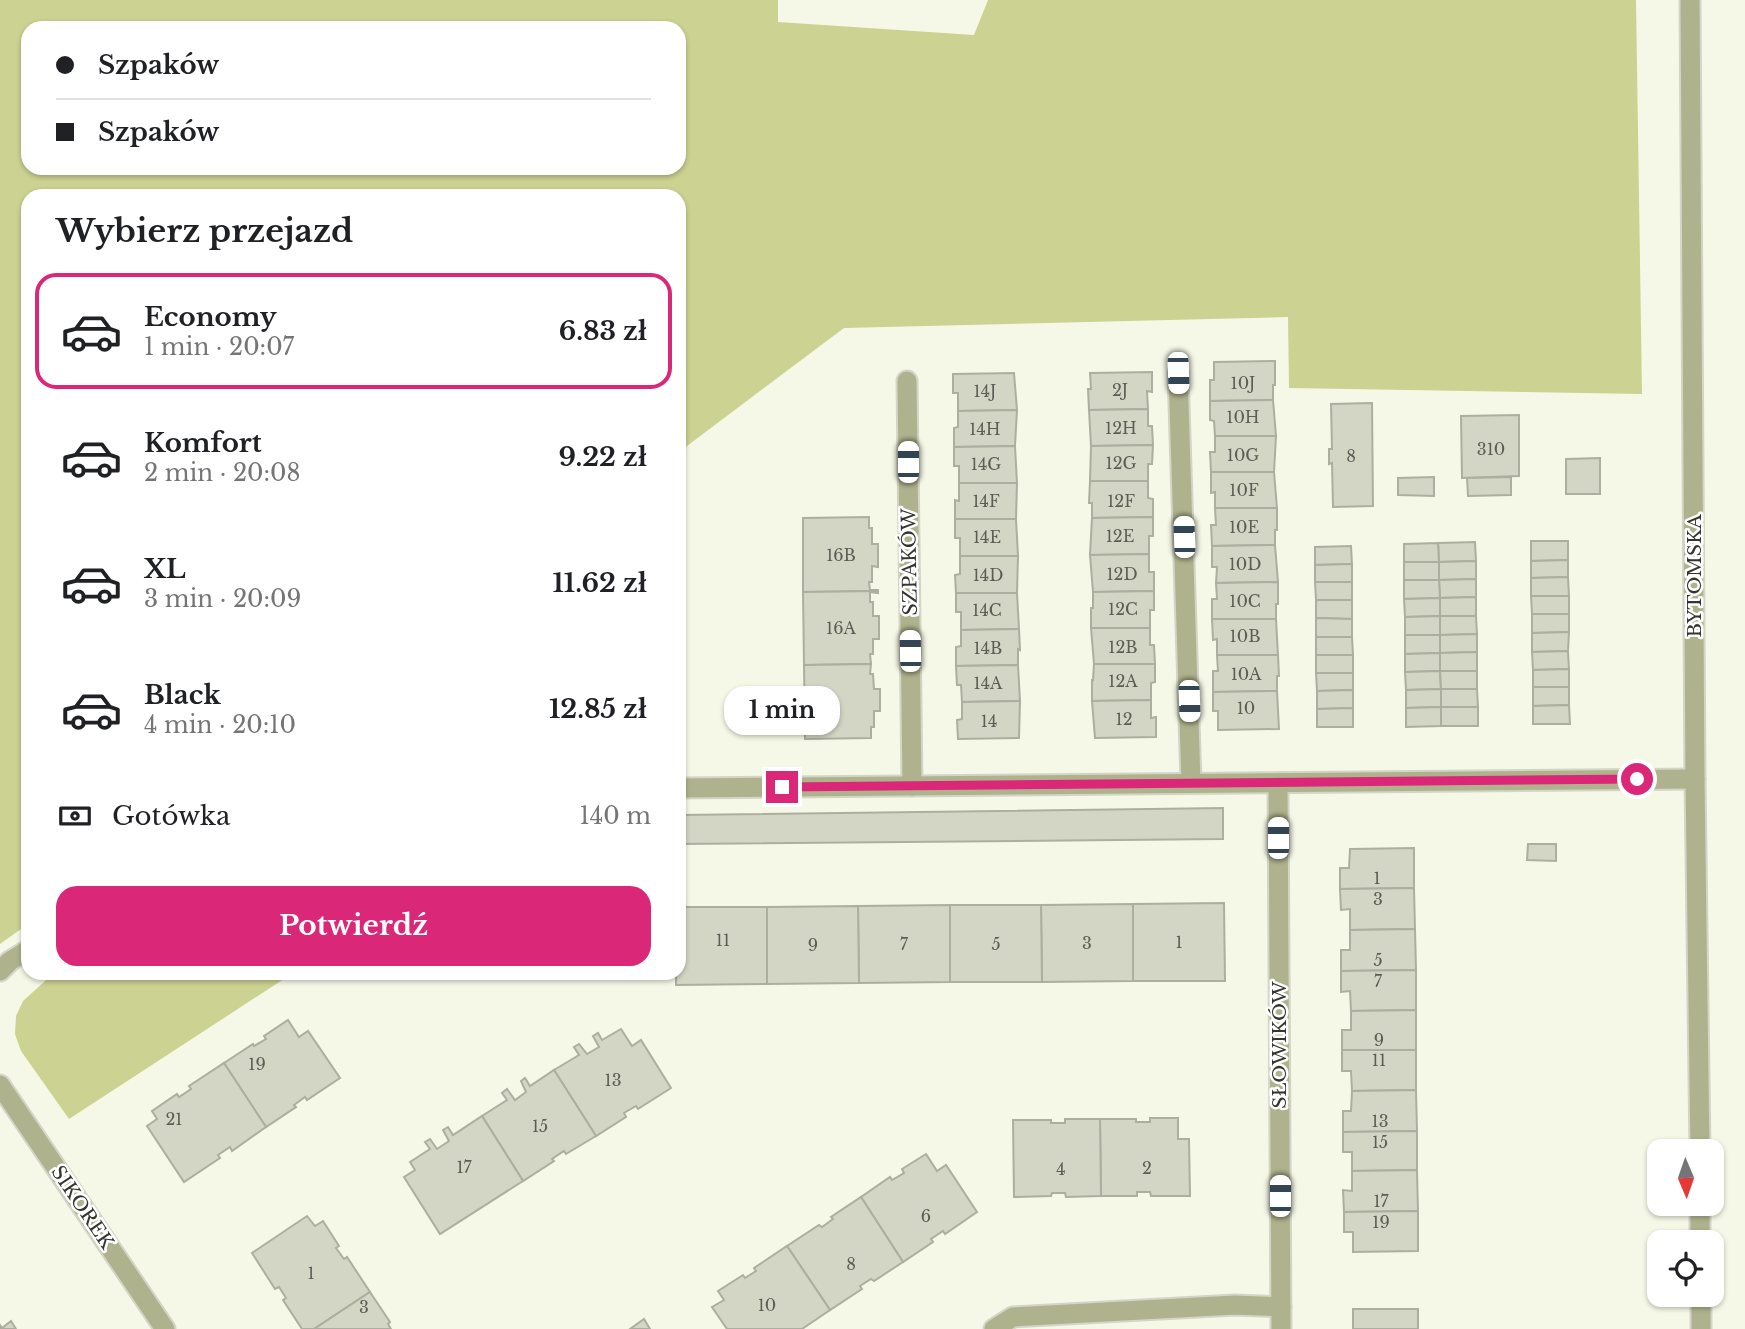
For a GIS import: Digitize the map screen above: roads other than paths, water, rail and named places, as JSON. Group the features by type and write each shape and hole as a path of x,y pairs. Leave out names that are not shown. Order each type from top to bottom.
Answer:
{"street":[{"name":"BYTOMSKA","path":"1690,0 1700,1139"},
{"path":"1178,373 1191,783"},
{"name":"SZPAKÓW","path":"907,381 912,786"},
{"path":"686,788 1695,779"},
{"name":"SŁOWIKÓW","path":"1278,783 1281,1329"},
{"path":"0,971 21,954"},
{"name":"SIKOREK","path":"0,1085 165,1329"},
{"path":"994,1329 1013,1317 1235,1305 1281,1307"},
{"path":"1701,1307 1701,1329"}]}
